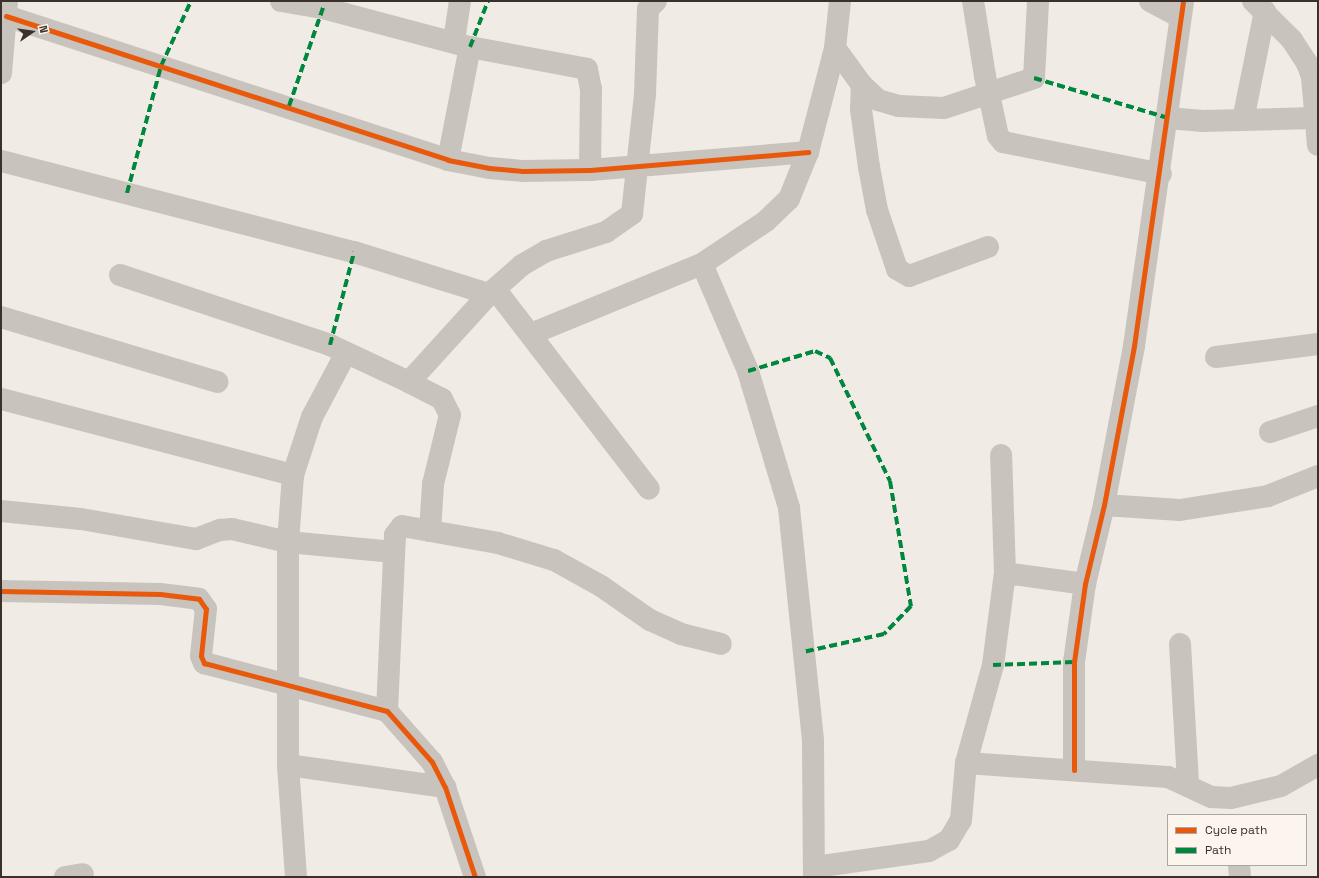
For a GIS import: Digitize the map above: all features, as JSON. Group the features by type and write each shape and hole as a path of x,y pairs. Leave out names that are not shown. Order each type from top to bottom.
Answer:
{"street":[{"path":"281,1 323,8 462,44 587,69 591,81 590,170"},
{"path":"448,160 462,44 460,1"},
{"path":"409,382 492,292 522,264 546,251 606,232 627,220 634,210 645,94 648,10 656,1"},
{"path":"531,334 702,264 766,221 789,199 808,152 835,48 840,1"},
{"path":"973,1 989,95 998,136 1005,144 1161,174"},
{"path":"835,48 862,85 878,100 898,106 944,108 989,95 1034,78 1038,1"},
{"path":"1074,770 1074,662 1085,584 1104,505 1134,346 1161,174 1181,8 1150,1"},
{"path":"1259,6 1292,40 1307,63 1312,77 1318,144"},
{"path":"1243,120 1259,6"},
{"path":"2,59 7,9 448,160 522,171 590,170 808,152"},
{"path":"862,85 861,108 870,174 877,210 897,269 909,276 988,247"},
{"path":"1168,118 1243,120 1315,118"},
{"path":"1,161 354,252 492,292 531,334 649,489"},
{"path":"702,264 748,371 789,508 813,742 815,872 929,851 942,845 961,820 966,763 993,665 1004,573 1001,455"},
{"path":"120,275 330,345 345,355 409,382 442,399 450,415 433,484 430,531"},
{"path":"1,318 217,382"},
{"path":"1216,357 1318,344"},
{"path":"299,876 288,765 288,542 293,474 312,417 345,355"},
{"path":"1,399 293,474"},
{"path":"1270,432 1318,416"},
{"path":"1104,505 1180,510 1268,496 1318,476"},
{"path":"1,511 81,518 189,539 199,540 220,530 232,529 288,542 394,552"},
{"path":"387,711 395,535 402,526 498,542 554,560 601,586 650,620 681,634 721,644"},
{"path":"1004,573 1085,584"},
{"path":"1,591 160,594 199,599 206,609 201,656 204,663 387,711 432,762 445,787 475,877"},
{"path":"1180,644 1188,784"},
{"path":"966,763 1147,774 1188,784 1232,807 1281,786 1318,765"},
{"path":"288,765 445,787"},
{"path":"1239,866 1240,877"}],"marked path":[{"path":"127,193 161,66 191,1"},
{"path":"470,47 488,1"},
{"path":"289,106 323,8"},
{"path":"1034,78 1168,118"},
{"path":"330,345 354,252"},
{"path":"748,371 815,351 830,358 890,481 911,606 884,634 803,652"},
{"path":"993,665 1074,662"}],"cycle path":[{"path":"1074,770 1074,662 1085,584 1104,505 1134,346 1183,1"},
{"path":"6,16 448,160 489,168 522,171 590,170 808,152"},
{"path":"1,591 160,594 199,599 206,609 201,656 204,663 387,711 432,762 445,787 475,877"}]}
